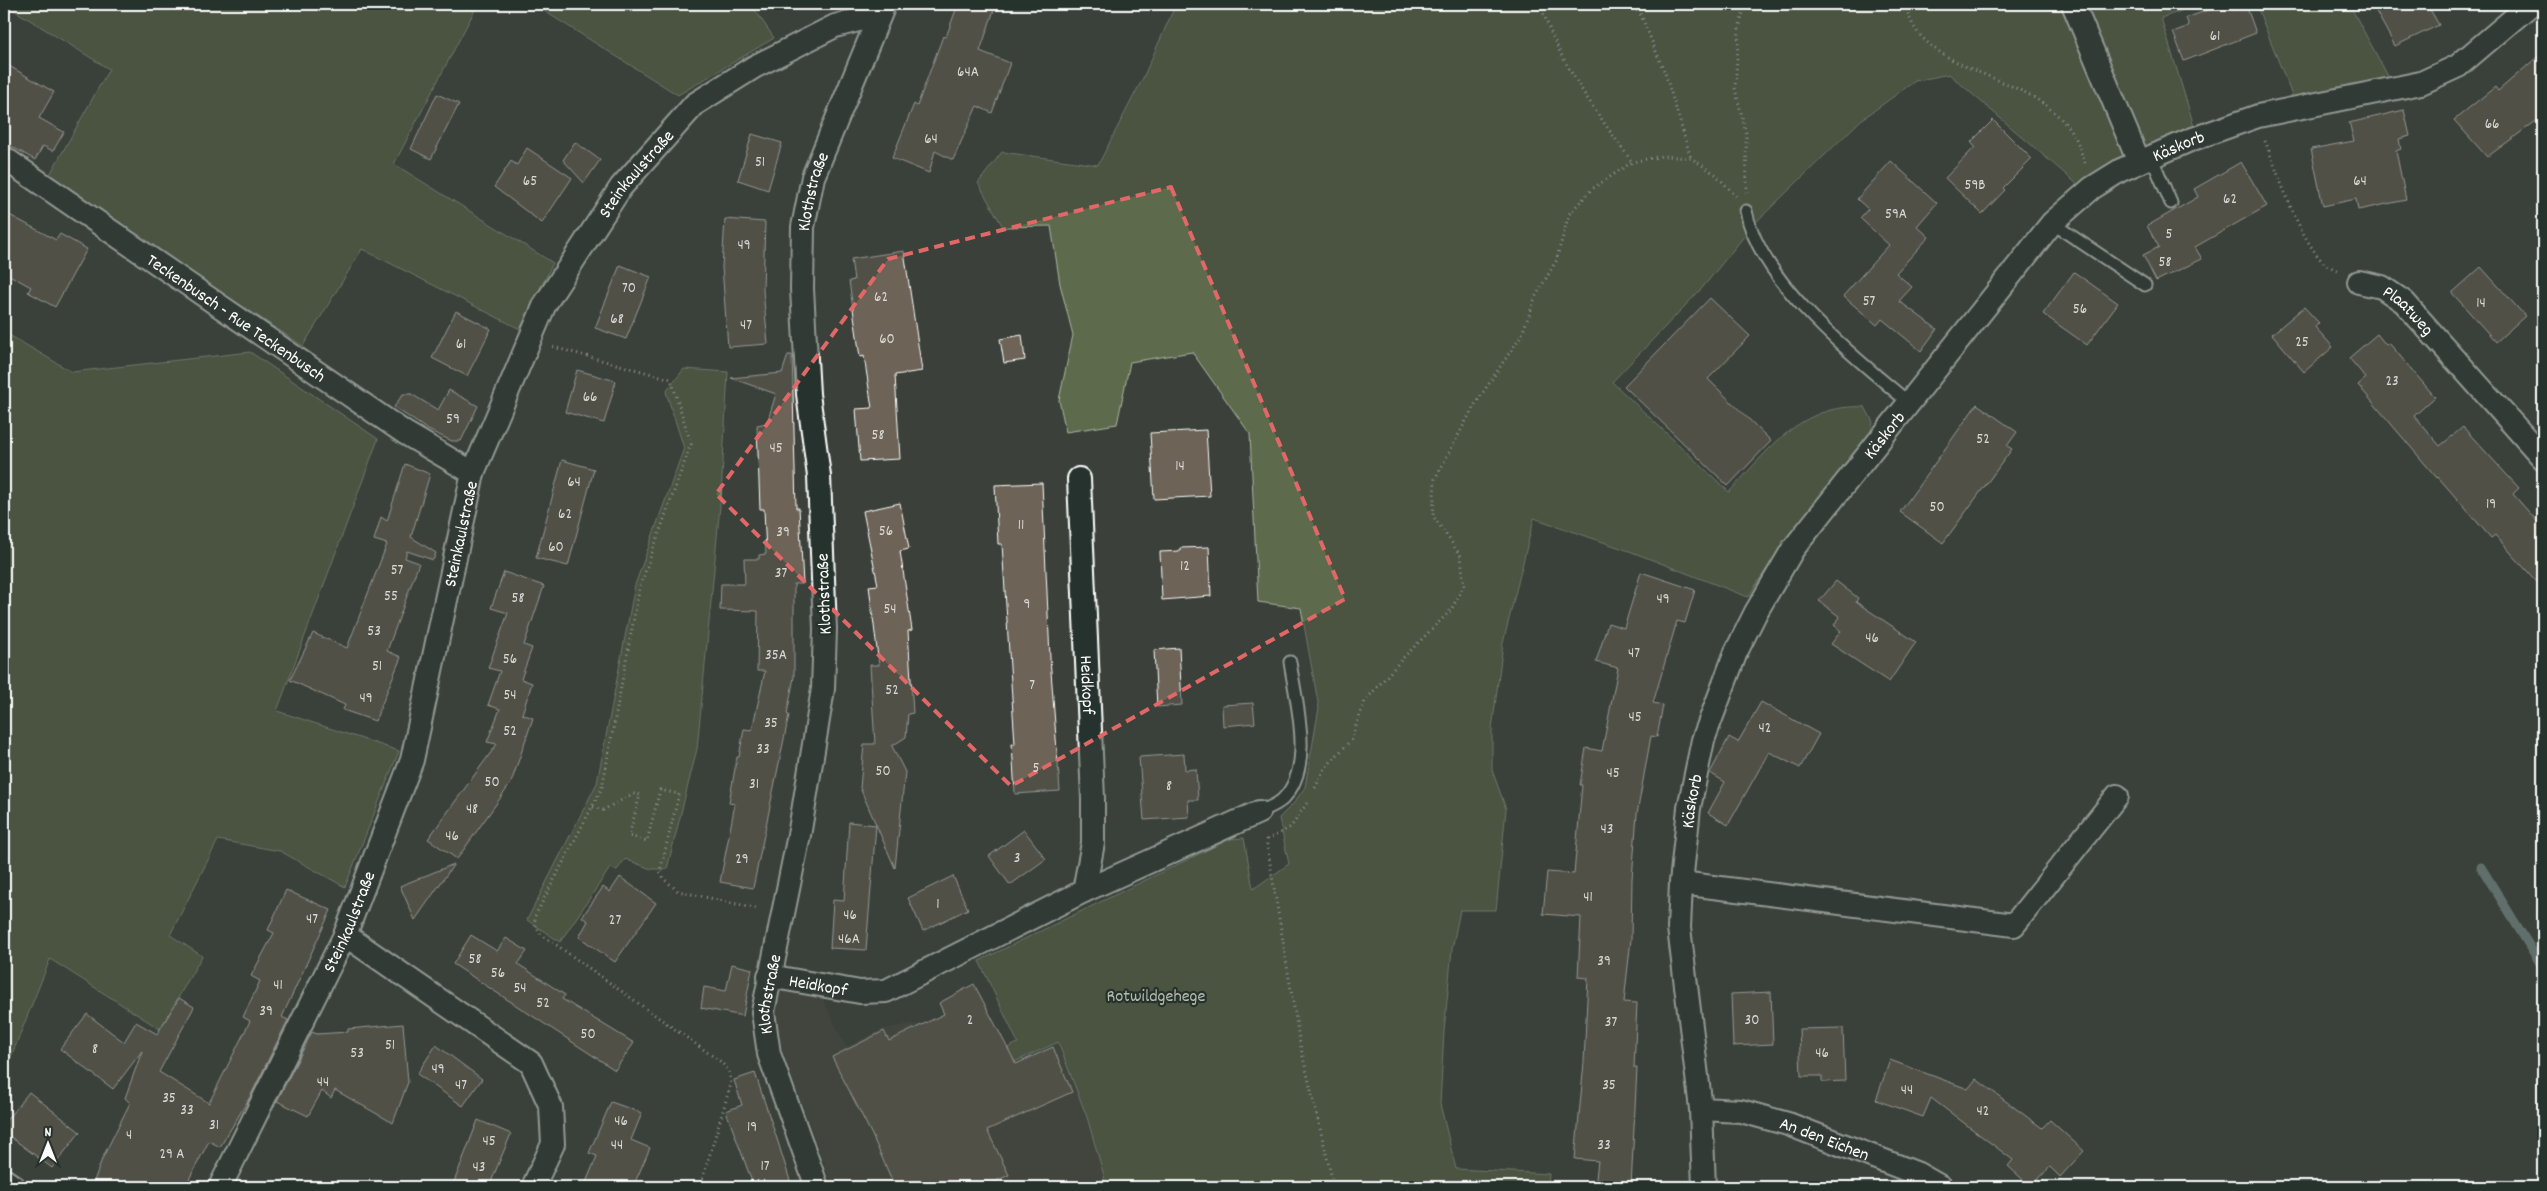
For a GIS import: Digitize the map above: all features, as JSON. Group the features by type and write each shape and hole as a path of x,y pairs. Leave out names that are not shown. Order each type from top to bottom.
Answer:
{"street":[{"path":"2072,4 2145,159"},
{"name":"Käskorb","path":"1704,1187 1700,1109 1679,928 1681,883 1689,808 1704,740 1736,652 1756,612 1793,549 2052,223 2092,188 2145,159 2258,116 2421,84 2458,66 2531,4"},
{"name":"Steinkaulstraße","path":"220,1187 345,935 412,760 473,473 545,304 621,187 695,104 754,67 835,26 881,10"},
{"name":"Klothstraße","path":"817,1187 769,1054 763,1012 800,830 823,690 826,629 819,476 808,394 802,289 803,227 813,177 872,38 881,10"},
{"name":"Teckenbusch - Rue Teckenbusch","path":"4,158 405,433 473,473"},
{"name":"Plaatweg","path":"2359,282 2382,287 2404,302 2543,458"},
{"name":"Heidkopf","path":"1079,479 1093,800 1093,843 1084,891"},
{"path":"1681,883 2014,925 2117,796"},
{"name":"Heidkopf","path":"769,976 860,992 886,991 1084,891 1259,812"},
{"path":"345,935 532,1063 552,1107 553,1144 533,1187"},
{"name":"An den Eichen","path":"1700,1109 1741,1111 1788,1124 1918,1174 1941,1187"},
{"path":"4,1180 14,1187"}],"lane":[{"path":"2145,159 2171,203"},
{"path":"1746,211 1749,225 1773,270 1807,309 1850,352 1909,403"},
{"path":"2052,223 2145,285"},
{"path":"1259,812 1282,801 1295,783 1302,752 1290,662"}],"path":[{"path":"1541,4 1546,22 1589,102 1632,162"},
{"path":"1630,4 1641,15 1665,72 1691,158"},
{"path":"1745,4 1739,29 1735,88 1746,133 1746,211"},
{"path":"1905,4 1910,20 1920,35 1948,57 2026,92 2055,113 2074,135 2086,164"},
{"name":"Plaatweg","path":"2258,116 2295,214 2312,246 2324,264 2359,282"},
{"path":"1313,792 1325,768 1351,740 1364,701 1403,658 1451,610 1464,586 1461,556 1433,516 1435,479 1474,406 1522,334 1536,296 1556,262 1569,214 1592,189 1632,162 1662,156 1691,158 1732,188 1746,211"},
{"path":"528,341 671,379 690,444 640,586 602,788 535,916 535,926 541,934 721,1062 729,1071 731,1084 700,1187"},
{"path":"593,807 603,810 633,794 640,795 629,836 647,841 660,790 679,794 660,871 664,879 678,891 782,914"},
{"path":"1267,840 1291,827 1309,800"},
{"path":"1259,812 1267,840 1300,1044 1334,1187"}],"highlighted area":[{"path":"1171,187 1345,599 1011,786 716,494 888,259"}],"shaded area":[{"path":"780,987 821,996 846,1047 883,1029 912,1024 929,1025 960,1087 1058,1042 1087,1117 1105,1180 1083,1187 833,1187 785,1057 775,1021"}],"green space":[{"path":"4,4 478,4 394,164 553,263 520,329 362,249 303,346 48,178 109,69"},
{"path":"533,4 751,4 774,38 678,95"},
{"name":"Rotwildgehege","path":"1176,4 2200,4 2161,18 2195,129 2153,146 2078,185 1949,74 1915,81 1861,120 1754,224 1703,287 1612,382 1729,492 1772,446 1804,421 1822,413 1842,408 1865,407 1873,422 1869,440 1781,547 1748,597 1632,552 1534,518 1503,643 1492,729 1492,770 1506,809 1496,910 1460,910 1452,949 1444,1031 1440,1104 1456,1169 1549,1174 1548,1187 1083,1187 1105,1179 1087,1117 1058,1042 960,1087 953,1074 1018,1043 979,961 1230,839 1244,838 1253,889 1289,864 1279,818 1294,803 1305,787 1319,708 1301,608 1258,602 1250,434 1192,352 1130,362 1117,424 1066,432 1059,400 1073,335 1060,284 1051,226 1003,227 978,183 1002,152 1098,165 1143,78"},
{"path":"2256,4 2349,4 2389,78 2293,98"},
{"path":"4,332 72,372 250,352 378,439 277,711 399,751 345,887 280,851 218,840 170,935 202,956 160,1029 50,959 11,1057 4,1053"},
{"path":"684,369 728,372 721,495 697,749 667,869 651,869 625,859 617,870 610,868 560,942 527,920 597,783 635,585 684,448 666,392"}],"building":[{"path":"958,4 996,4 980,51 1010,63 992,113 977,106 953,160 935,151 929,173 892,158 914,104 917,106 943,36 946,37"},
{"path":"2229,4 2232,10 2246,5 2256,33 2184,61 2173,32 2189,26 2186,18"},
{"path":"2372,4 2427,4 2439,25 2395,46"},
{"path":"2543,52 2543,116 2487,157 2454,120 2495,87 2498,91"},
{"path":"4,63 54,92 39,118 64,132 53,151 43,146 35,160 4,142"},
{"path":"437,94 459,104 431,159 411,149"},
{"path":"2404,110 2410,136 2399,139 2401,149 2396,151 2406,200 2358,210 2356,199 2323,206 2311,149 2354,141 2349,123"},
{"path":"1993,120 2032,159 2003,188 2005,190 1982,214 1945,178 1975,147 1971,142"},
{"path":"752,134 782,143 768,190 738,180"},
{"path":"575,142 600,160 584,183 563,160"},
{"path":"527,148 572,178 542,223 494,187 511,161 517,165"},
{"path":"1891,161 1937,203 1917,226 1929,237 1896,273 1912,287 1899,301 1937,329 1921,351 1882,319 1877,325 1843,296 1889,245 1860,218 1868,209 1857,199"},
{"path":"2241,162 2267,206 2195,247 2202,259 2156,281 2143,255 2159,247 2147,226 2198,197 2194,189"},
{"path":"4,212 56,240 60,234 87,249 55,307 28,292 31,287 4,272"},
{"path":"725,219 765,222 763,290 768,344 728,347 722,267"},
{"path":"904,251 922,371 895,375 900,459 860,461 856,409 872,408 864,356 860,357 849,281 854,280 851,259"},
{"path":"620,265 651,277 626,339 595,328"},
{"path":"2481,267 2525,316 2496,342 2452,293"},
{"path":"2074,272 2118,303 2087,345 2043,314"},
{"path":"1710,298 1750,336 1708,379 1771,441 1728,486 1624,386"},
{"path":"2304,307 2319,323 2315,327 2333,347 2304,372 2272,334"},
{"path":"456,311 491,329 467,376 432,358"},
{"path":"2377,334 2386,345 2389,343 2435,397 2414,416 2440,446 2463,427 2519,488 2513,494 2543,528 2543,589 2495,535 2491,538 2358,385 2366,378 2349,358"},
{"path":"1022,335 1025,360 1004,363 1000,339"},
{"path":"788,355 792,355 796,508 799,508 803,584 794,584 794,677 787,714 789,715 753,888 720,882 735,804 729,803 737,757 739,757 744,729 752,730 765,671 757,671 758,611 720,610 721,584 745,584 744,559 759,559 759,555 766,554 764,509 760,509 757,425 767,423 776,394 731,378 782,373"},
{"path":"577,370 616,381 604,423 565,412"},
{"path":"449,390 478,406 461,441 452,441 428,430 394,407 403,394 411,394 438,410"},
{"path":"1977,404 2017,432 2007,446 2012,449 1943,543 1900,512"},
{"path":"1206,430 1210,496 1154,499 1150,433"},
{"path":"562,460 594,469 568,566 536,558"},
{"path":"405,464 430,474 411,537 436,553 433,560 407,551 405,558 419,563 387,651 401,657 375,721 343,710 345,705 290,680 313,633 347,648 387,544 374,540 381,517 387,521"},
{"path":"1042,483 1050,658 1060,791 1015,794 1012,744 1015,744 1002,544 998,544 995,485"},
{"path":"900,503 909,549 900,551 912,630 908,631 913,713 908,714 906,737 892,746 905,772 895,868 860,788 864,744 875,744 870,665 879,665 869,586 878,585 863,511"},
{"path":"1209,547 1211,596 1162,600 1160,552 1180,551 1180,548"},
{"path":"504,572 544,586 524,645 532,648 521,679 532,683 522,714 533,718 511,783 457,859 428,839 497,744 487,742 500,709 488,705 500,671 488,668 508,613 491,608"},
{"path":"1641,572 1695,590 1685,623 1677,621 1653,703 1663,705 1657,737 1651,736 1637,814 1632,879 1631,939 1624,1002 1637,1003 1634,1068 1637,1068 1631,1187 1595,1187 1598,1161 1575,1159 1584,1062 1588,978 1578,977 1581,917 1543,914 1547,872 1574,874 1582,785 1580,785 1586,748 1602,751 1618,668 1596,662 1608,623 1624,628"},
{"path":"1836,581 1858,598 1856,602 1916,642 1889,682 1831,644 1841,631 1834,625 1840,617 1819,601"},
{"path":"1179,648 1182,705 1157,707 1154,650"},
{"path":"1761,702 1819,734 1800,768 1769,752 1728,825 1708,813 1725,782 1710,773 1729,737 1738,742"},
{"path":"1253,703 1255,723 1223,726 1222,705"},
{"path":"1184,754 1185,770 1196,769 1198,800 1188,800 1189,817 1144,820 1139,757"},
{"path":"849,822 876,825 866,950 830,948 833,900 844,901"},
{"path":"1024,830 1046,859 1010,885 989,856"},
{"path":"454,864 415,920 400,886"},
{"path":"953,876 968,909 923,931 908,898"},
{"path":"620,877 656,903 615,962 579,937 588,921 582,917 603,887 610,892"},
{"path":"286,890 331,910 282,1017 288,1020 250,1097 220,1147 209,1141 185,1187 92,1187 102,1159 130,1103 125,1098 142,1051 113,1089 60,1049 87,1014 124,1042 136,1022 157,1034 179,998 194,1007 159,1072 209,1103 250,1021 243,1017 260,981 251,976 274,933 268,930"},
{"path":"471,935 497,951 506,938 527,951 518,964 565,995 562,999 634,1043 615,1070 453,964"},
{"path":"732,964 752,969 743,1016 701,1008 704,987 726,991"},
{"path":"974,984 1016,1064 1053,1047 1072,1092 987,1130 1009,1175 983,1187 895,1187 872,1135 832,1057 884,1031 889,1041 944,1014 939,1003"},
{"path":"1771,992 1773,1044 1733,1046 1731,994"},
{"path":"403,1024 408,1082 393,1123 335,1090 331,1098 322,1091 308,1116 277,1101 312,1032 317,1034 348,1032 348,1029"},
{"path":"1843,1028 1845,1081 1822,1082 1822,1076 1801,1076 1799,1029"},
{"path":"436,1045 482,1079 463,1106 417,1074"},
{"path":"1890,1060 1968,1089 1976,1079 2042,1128 2050,1120 2084,1151 2060,1177 2050,1167 2031,1187 2008,1166 2013,1160 1931,1098 1923,1117 1876,1100"},
{"path":"755,1073 792,1187 754,1187 726,1111 742,1105 734,1080"},
{"path":"29,1092 80,1132 52,1168 4,1132 4,1123"},
{"path":"611,1102 642,1113 631,1140 650,1148 633,1187 584,1187 597,1156 589,1153"},
{"path":"478,1120 511,1134 489,1187 452,1187"}],"waterway":[{"path":"2481,867 2543,968"}]}
